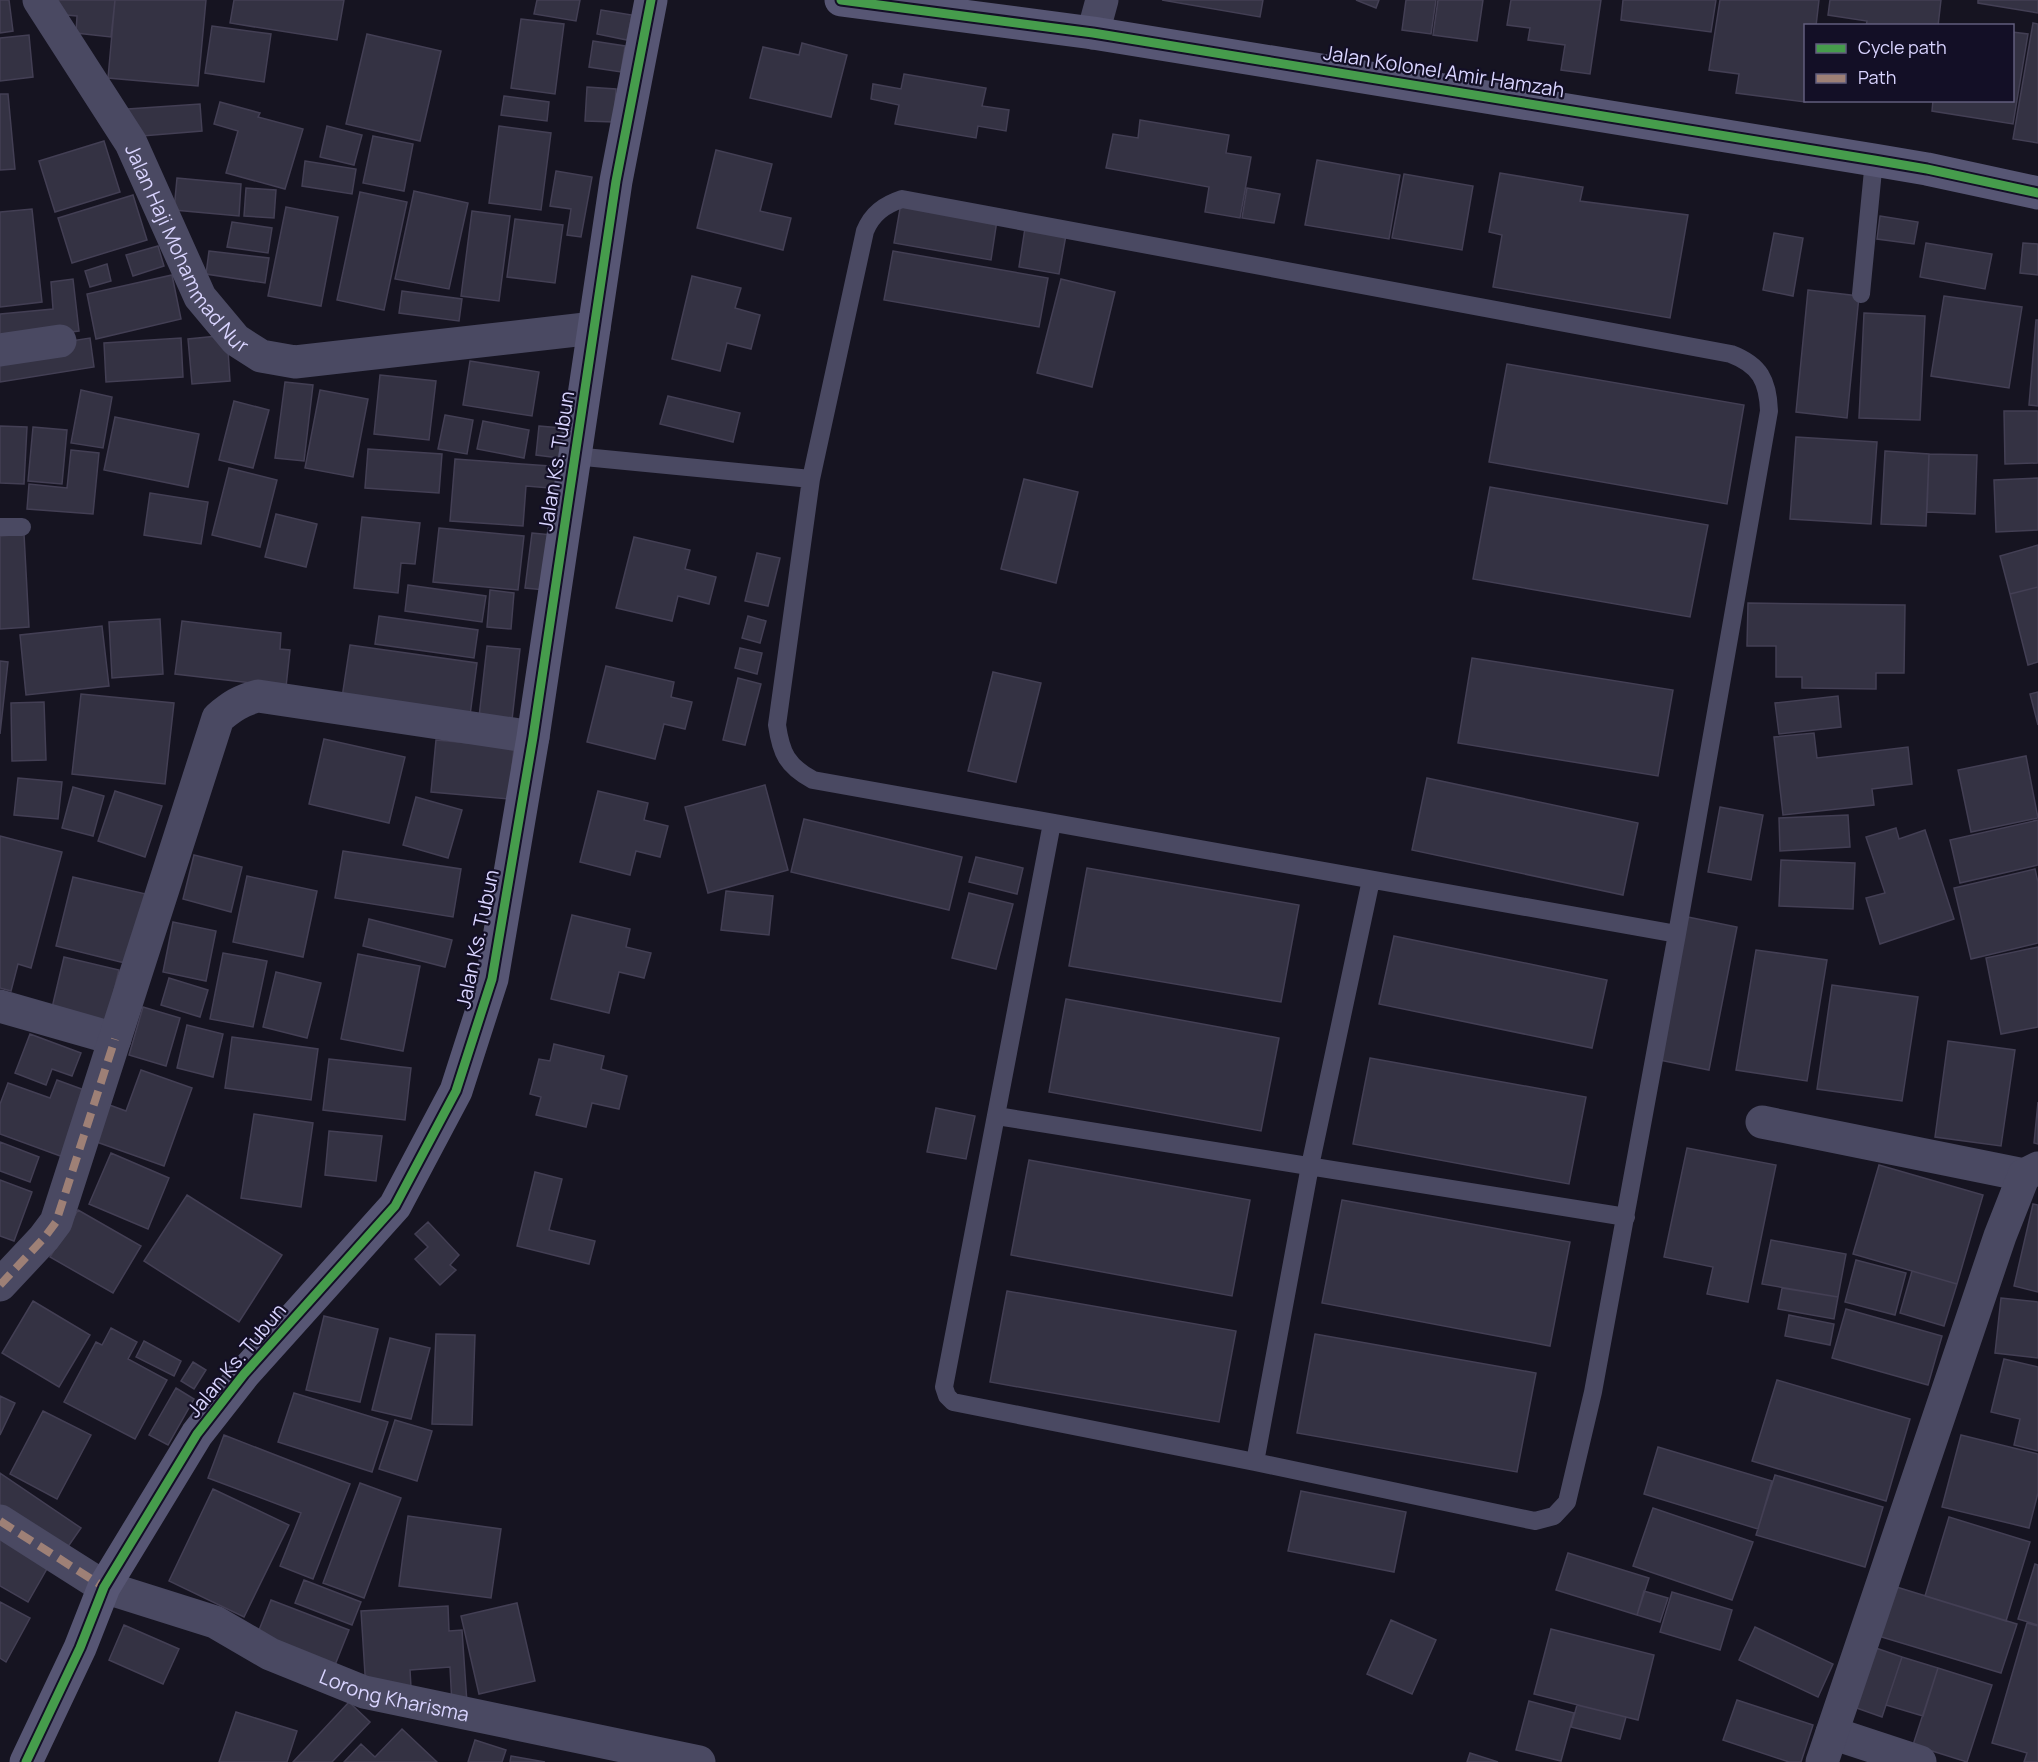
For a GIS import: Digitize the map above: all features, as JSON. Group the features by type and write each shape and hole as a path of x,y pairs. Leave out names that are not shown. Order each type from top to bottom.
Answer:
{"street":[{"name":"Jalan Haji Mohammad Nur","path":"39,0 131,142 200,297 236,340 261,356 295,362 594,328"},
{"name":"Jalan Ks. Tubun","path":"26,1762 80,1648 104,1587 197,1434 244,1374 395,1206 456,1091 492,979 533,737 616,181 651,0"},
{"name":"Jalan Kolonel Amir Hamzah","path":"841,0 1092,33 1874,160 2038,193"},
{"path":"1092,33 1102,0"},
{"path":"0,350 60,341"},
{"path":"0,1286 56,1222 210,737 218,718 244,699 258,696 533,737"},
{"path":"0,1006 115,1039"},
{"path":"1762,1122 2031,1172 2000,1236 1827,1748 1920,1762"},
{"name":"Lorong Kharisma","path":"0,1521 104,1587 215,1622 270,1654 364,1692 699,1762"}],"lane":[{"path":"1861,294 1874,160"},
{"path":"1052,823 944,1387 947,1396 953,1402 1535,1521 1554,1516 1567,1502 1570,1491 1593,1392 1626,1217 1677,934 1769,411 1768,392 1761,375 1748,361 1720,352 902,199 889,203 879,210 870,219 865,231 811,479 777,725 780,749 801,774 813,780 1677,934"},
{"path":"574,456 811,479"},
{"path":"0,528 22,527"},
{"path":"1255,1462 1310,1166 1371,880"},
{"path":"997,1116 1626,1217"}],"building":[{"path":"0,0 9,0 13,31 0,33"},
{"path":"56,0 115,0 111,37 76,33 77,16 55,14"},
{"path":"115,0 206,0 198,86 108,78"},
{"path":"234,0 344,0 337,40 230,23"},
{"path":"537,0 580,0 576,21 534,14"},
{"path":"1162,0 1263,0 1260,17"},
{"path":"1356,0 1379,0 1376,8"},
{"path":"1406,0 1436,0 1431,34 1402,30"},
{"path":"1438,0 1483,0 1477,41 1433,35"},
{"path":"1511,0 1601,0 1590,74 1561,70 1565,45 1528,40 1530,28 1507,25"},
{"path":"1623,0 1716,0 1711,32 1621,20"},
{"path":"1720,0 1819,0 1816,24 1804,24 1804,102 1736,93 1739,74 1709,70"},
{"path":"1830,0 1941,0 1938,24 1866,24 1867,21 1828,15"},
{"path":"1978,0 2038,0 2038,13 1978,3"},
{"path":"601,10 632,15 627,40 597,34"},
{"path":"521,19 564,24 555,94 511,88"},
{"path":"2033,23 2038,24 2038,143 2013,139"},
{"path":"212,26 271,34 264,82 205,73"},
{"path":"2014,32 2028,34 2013,124 1932,111 1933,102 2014,102"},
{"path":"367,34 441,51 420,141 346,124"},
{"path":"29,35 33,77 0,81 0,38"},
{"path":"593,41 625,46 621,72 589,67"},
{"path":"802,43 847,55 831,117 750,98 763,47 799,55"},
{"path":"904,74 986,88 982,106 1009,110 1006,131 978,126 976,138 895,124 899,105 871,99 873,84 901,89"},
{"path":"587,87 616,89 614,122 585,121"},
{"path":"0,94 8,94 15,169 0,170"},
{"path":"504,96 549,102 547,121 501,115"},
{"path":"220,102 260,113 258,117 303,129 285,189 226,173 238,131 214,124"},
{"path":"200,104 202,131 130,137 128,109"},
{"path":"1140,120 1229,135 1226,153 1251,157 1240,218 1205,212 1209,187 1106,168 1113,134 1138,138"},
{"path":"327,126 362,135 354,165 320,157"},
{"path":"499,126 551,133 541,210 489,203"},
{"path":"373,136 413,144 404,191 363,183"},
{"path":"104,141 120,192 55,212 39,161"},
{"path":"716,150 772,164 760,211 791,218 783,250 697,228"},
{"path":"1317,160 1400,175 1389,239 1305,225"},
{"path":"305,161 356,169 352,194 302,186"},
{"path":"556,171 592,177 581,237 567,235 571,209 550,206"},
{"path":"1500,173 1583,187 1580,201 1688,215 1670,318 1493,287 1502,235 1489,232"},
{"path":"1404,174 1473,186 1462,250 1392,238"},
{"path":"177,178 241,184 239,216 174,210"},
{"path":"246,188 276,190 274,218 244,216"},
{"path":"1247,188 1280,194 1274,223 1242,218"},
{"path":"414,191 468,203 449,289 395,279"},
{"path":"360,192 407,202 384,310 337,300"},
{"path":"133,195 147,240 72,263 58,218"},
{"path":"901,203 997,220 991,260 894,243"},
{"path":"286,207 338,217 321,306 268,296"},
{"path":"32,209 42,302 0,307 0,212"},
{"path":"472,211 510,216 499,301 461,296"},
{"path":"1880,216 1918,222 1914,244 1877,239"},
{"path":"515,219 563,225 555,283 507,277"},
{"path":"232,222 272,228 268,253 227,247"},
{"path":"1025,228 1066,235 1059,274 1019,267"},
{"path":"1774,233 1803,238 1793,296 1763,290"},
{"path":"1926,243 1992,254 1985,289 1920,277"},
{"path":"2023,243 2038,244 2038,275 2020,273"},
{"path":"158,246 164,266 133,276 126,255"},
{"path":"209,251 269,258 265,283 206,274"},
{"path":"893,251 1048,278 1039,327 884,300"},
{"path":"107,264 111,281 90,287 85,271"},
{"path":"172,275 181,319 96,339 87,294"},
{"path":"692,276 741,288 735,308 760,315 751,349 727,343 720,371 672,359"},
{"path":"73,279 79,331 0,340 0,314 53,309 51,282"},
{"path":"1061,279 1115,292 1092,387 1037,373"},
{"path":"1808,290 1859,296 1847,418 1796,412"},
{"path":"402,291 462,299 459,321 399,313"},
{"path":"1944,296 2022,307 2009,388 1931,376"},
{"path":"1864,313 1925,316 1920,420 1859,418"},
{"path":"2036,320 2038,320 2038,406 2029,405"},
{"path":"227,335 230,381 192,384 188,339"},
{"path":"90,338 94,367 0,382 0,352"},
{"path":"181,338 183,377 106,382 104,343"},
{"path":"470,361 539,372 532,416 463,405"},
{"path":"1507,364 1744,405 1727,504 1489,462"},
{"path":"380,375 436,381 429,440 374,434"},
{"path":"285,382 313,385 304,461 275,458"},
{"path":"81,390 112,397 103,448 71,443"},
{"path":"320,390 368,399 353,477 305,468"},
{"path":"668,396 740,413 733,442 660,424"},
{"path":"234,401 269,410 253,468 219,460"},
{"path":"2004,411 2038,411 2038,463 2005,464"},
{"path":"445,415 473,420 467,454 438,449"},
{"path":"115,417 199,434 188,487 104,470"},
{"path":"483,421 529,430 524,458 477,449"},
{"path":"0,426 27,427 24,484 0,483"},
{"path":"539,426 562,428 559,458 536,455"},
{"path":"33,427 67,430 62,484 28,481"},
{"path":"1796,437 1877,442 1871,524 1790,519"},
{"path":"368,449 442,454 439,493 365,488"},
{"path":"71,450 99,453 93,514 27,509 29,484 67,488"},
{"path":"1885,451 1929,454 1926,526 1881,524"},
{"path":"1929,454 1977,455 1975,514 1927,512"},
{"path":"455,459 564,467 562,489 526,486 523,526 450,521"},
{"path":"229,468 277,480 260,547 212,535"},
{"path":"2038,478 2038,530 1996,532 1994,480"},
{"path":"1024,479 1078,492 1056,583 1001,569"},
{"path":"1490,487 1708,525 1690,617 1473,579"},
{"path":"150,493 208,502 201,544 144,535"},
{"path":"276,514 317,524 306,567 265,557"},
{"path":"362,517 420,523 415,564 401,563 398,593 354,588"},
{"path":"439,528 524,536 518,590 433,582"},
{"path":"532,533 552,535 545,590 525,588"},
{"path":"24,534 29,627 0,629 0,536"},
{"path":"634,537 690,550 685,569 716,577 709,604 678,596 672,621 616,608"},
{"path":"2038,545 2038,587 2010,594 2000,556"},
{"path":"757,553 780,558 768,606 745,601"},
{"path":"408,585 486,596 482,622 405,611"},
{"path":"2038,587 2038,662 2028,665 2010,594"},
{"path":"490,590 514,593 511,629 487,627"},
{"path":"1748,603 1905,605 1904,673 1876,673 1876,689 1802,688 1802,677 1776,677 1776,646 1747,646"},
{"path":"379,616 478,630 474,658 375,644"},
{"path":"748,616 766,621 760,643 742,638"},
{"path":"160,619 163,674 112,678 109,622"},
{"path":"182,621 281,633 280,649 290,650 286,687 175,674"},
{"path":"102,626 109,686 26,695 20,635"},
{"path":"350,645 477,663 469,723 341,704"},
{"path":"487,646 520,649 512,720 479,717"},
{"path":"740,648 762,653 757,674 735,668"},
{"path":"1472,658 1673,690 1658,776 1458,743"},
{"path":"0,661 8,662 0,734"},
{"path":"606,666 674,682 671,697 692,702 685,729 664,724 655,759 587,742"},
{"path":"993,672 1041,683 1016,782 968,771"},
{"path":"738,678 761,684 745,745 723,740"},
{"path":"2038,692 2038,725 2030,694"},
{"path":"81,694 174,703 165,784 72,774"},
{"path":"1838,696 1841,727 1779,734 1775,703"},
{"path":"44,702 46,760 12,761 11,703"},
{"path":"1814,733 1817,758 1908,747 1912,784 1872,789 1874,805 1783,815 1774,737"},
{"path":"324,739 405,757 389,823 309,804"},
{"path":"436,740 514,747 509,799 431,792"},
{"path":"2026,756 2038,818 1971,832 1958,770"},
{"path":"18,778 62,782 58,819 14,815"},
{"path":"1427,778 1638,823 1623,895 1412,850"},
{"path":"765,785 788,870 708,893 685,807"},
{"path":"73,787 104,796 93,836 62,828"},
{"path":"115,791 162,806 145,857 98,841"},
{"path":"598,791 648,803 644,820 668,826 660,857 636,851 630,875 580,862"},
{"path":"416,797 462,810 448,858 403,845"},
{"path":"1720,807 1763,815 1751,880 1708,872"},
{"path":"1848,815 1850,847 1780,851 1779,818"},
{"path":"804,819 962,857 949,910 791,872"},
{"path":"2038,820 2038,865 1960,883 1950,840"},
{"path":"1896,828 1899,839 1925,830 1954,919 1880,944 1866,898 1885,893 1866,837"},
{"path":"0,836 62,852 31,968 18,964 11,991 0,988"},
{"path":"343,851 461,869 453,917 335,898"},
{"path":"194,855 242,867 231,912 183,899"},
{"path":"976,857 1023,868 1017,894 969,882"},
{"path":"1781,860 1855,863 1853,909 1779,906"},
{"path":"1087,868 1299,905 1281,1002 1069,966"},
{"path":"2035,869 2038,882 2038,943 1971,959 1954,888"},
{"path":"247,876 317,891 303,957 233,942"},
{"path":"73,877 150,895 133,965 56,946"},
{"path":"726,891 773,896 769,935 721,930"},
{"path":"969,893 1013,904 996,969 952,958"},
{"path":"572,915 630,929 626,947 651,953 644,978 619,972 609,1013 551,999"},
{"path":"1688,917 1737,927 1709,1070 1659,1060"},
{"path":"369,919 452,940 445,967 363,946"},
{"path":"173,922 216,931 206,981 163,972"},
{"path":"1394,936 1607,980 1592,1048 1379,1004"},
{"path":"2038,947 2038,1027 2001,1034 1986,958"},
{"path":"1756,950 1827,960 1807,1081 1736,1070"},
{"path":"223,953 267,961 253,1027 210,1019"},
{"path":"358,954 420,966 403,1051 341,1039"},
{"path":"64,957 119,970 106,1024 51,1012"},
{"path":"276,972 321,983 307,1038 263,1027"},
{"path":"169,978 208,990 200,1017 161,1005"},
{"path":"1832,985 1918,997 1902,1101 1817,1089"},
{"path":"1066,999 1279,1038 1261,1131 1049,1092"},
{"path":"143,1007 180,1018 166,1066 129,1055"},
{"path":"187,1025 223,1034 213,1077 177,1068"},
{"path":"30,1034 81,1053 72,1076 52,1069 46,1085 15,1073"},
{"path":"232,1037 318,1049 311,1100 225,1088"},
{"path":"1948,1041 2015,1050 2001,1146 1935,1137"},
{"path":"554,1044 604,1056 601,1069 627,1076 619,1109 592,1103 586,1127 536,1115 541,1097 530,1094 539,1059 550,1061"},
{"path":"1370,1058 1586,1097 1569,1184 1353,1144"},
{"path":"329,1059 411,1068 405,1120 323,1110"},
{"path":"141,1070 192,1088 164,1166 91,1140 104,1103 126,1111"},
{"path":"57,1080 87,1091 63,1157 0,1134 0,1104 8,1083 50,1098"},
{"path":"2038,1102 2038,1144 2034,1143"},
{"path":"936,1108 975,1116 966,1159 927,1152"},
{"path":"254,1114 313,1123 301,1207 241,1198"},
{"path":"329,1131 382,1136 376,1181 325,1175"},
{"path":"0,1142 39,1157 30,1182 0,1171"},
{"path":"1687,1148 1776,1165 1748,1302 1707,1294 1713,1267 1664,1257"},
{"path":"111,1153 169,1178 148,1229 89,1204"},
{"path":"1029,1160 1250,1200 1232,1296 1011,1255"},
{"path":"1879,1165 1983,1195 1957,1284 1853,1254"},
{"path":"535,1172 562,1179 549,1230 595,1241 589,1264 517,1246"},
{"path":"0,1180 32,1192 14,1241 0,1236"},
{"path":"187,1195 282,1255 239,1322 144,1261"},
{"path":"1342,1200 1570,1242 1550,1346 1322,1303"},
{"path":"2033,1204 2038,1205 2038,1292 2014,1286"},
{"path":"78,1210 141,1246 113,1293 50,1257"},
{"path":"428,1222 459,1255 450,1265 456,1270 440,1285 415,1259 428,1247 415,1234"},
{"path":"1771,1240 1846,1254 1838,1297 1762,1284"},
{"path":"1856,1260 1906,1273 1895,1315 1845,1302"},
{"path":"1912,1271 1957,1284 1944,1326 1900,1313"},
{"path":"1782,1288 1838,1297 1834,1319 1778,1309"},
{"path":"1007,1291 1236,1331 1219,1422 990,1382"},
{"path":"2001,1298 2038,1302 2038,1358 1995,1353"},
{"path":"33,1301 90,1335 59,1387 2,1353"},
{"path":"1846,1309 1942,1336 1928,1385 1832,1358"},
{"path":"1789,1315 1834,1324 1830,1345 1785,1336"},
{"path":"324,1316 378,1329 360,1402 306,1390"},
{"path":"111,1328 137,1342 128,1359 167,1380 135,1439 64,1402 96,1342 102,1345"},
{"path":"436,1334 475,1335 472,1425 432,1424"},
{"path":"1315,1334 1536,1373 1517,1472 1297,1433"},
{"path":"390,1338 430,1348 411,1419 372,1410"},
{"path":"144,1341 181,1361 174,1376 136,1357"},
{"path":"2004,1359 2038,1367 2038,1451 2014,1445 2020,1419 1991,1412"},
{"path":"193,1362 206,1370 194,1389 181,1381"},
{"path":"1777,1380 1910,1419 1886,1501 1752,1461"},
{"path":"176,1388 194,1399 168,1445 149,1435"},
{"path":"294,1393 388,1422 372,1472 278,1442"},
{"path":"0,1396 15,1403 0,1435"},
{"path":"43,1411 91,1435 57,1499 10,1474"},
{"path":"395,1420 432,1431 417,1481 379,1469"},
{"path":"224,1435 350,1484 313,1579 280,1566 301,1513 208,1478"},
{"path":"1961,1435 2038,1454 2038,1493 2029,1528 1942,1507"},
{"path":"1658,1447 1772,1481 1758,1529 1644,1494"},
{"path":"0,1473 81,1528 65,1551 0,1507"},
{"path":"1775,1475 1883,1507 1865,1567 1756,1535"},
{"path":"360,1483 401,1498 364,1598 323,1583"},
{"path":"213,1489 289,1525 244,1617 169,1581"},
{"path":"1301,1491 1406,1512 1394,1572 1288,1551"},
{"path":"1653,1508 1753,1542 1732,1600 1633,1566"},
{"path":"408,1516 501,1529 491,1598 399,1586"},
{"path":"1949,1517 2030,1542 2006,1621 1925,1596"},
{"path":"0,1530 52,1560 28,1602 0,1586"},
{"path":"1568,1553 1649,1578 1637,1615 1556,1590"},
{"path":"2035,1564 2038,1565 2038,1625 2018,1619"},
{"path":"304,1580 361,1602 352,1625 295,1603"},
{"path":"1890,1585 2017,1624 2001,1673 1875,1635"},
{"path":"1644,1591 1668,1598 1660,1622 1637,1615"},
{"path":"1672,1592 1732,1610 1720,1650 1660,1632"},
{"path":"271,1600 349,1630 335,1665 257,1635"},
{"path":"0,1602 30,1618 6,1662 0,1658"},
{"path":"517,1603 535,1681 479,1694 461,1616"},
{"path":"448,1606 449,1631 462,1630 467,1703 452,1705 450,1667 410,1670 411,1687 366,1690 361,1611"},
{"path":"1391,1620 1436,1640 1412,1694 1367,1674"},
{"path":"2027,1623 2038,1626 2038,1762 2024,1762 2027,1753 1992,1743"},
{"path":"124,1625 179,1649 163,1684 109,1660"},
{"path":"1755,1627 1833,1664 1818,1697 1739,1660"},
{"path":"1551,1629 1654,1655 1638,1720 1534,1694"},
{"path":"1870,1646 1902,1657 1882,1717 1851,1706"},
{"path":"1902,1657 1938,1668 1923,1716 1886,1705"},
{"path":"1938,1668 1992,1685 1967,1762 1913,1745"},
{"path":"1737,1700 1813,1725 1801,1762 1789,1762 1723,1740"},
{"path":"1529,1701 1574,1713 1561,1761 1516,1750"},
{"path":"349,1702 370,1722 332,1762 293,1762"},
{"path":"1577,1705 1626,1717 1620,1739 1571,1727"},
{"path":"236,1712 297,1731 287,1762 219,1762"},
{"path":"402,1729 437,1762 344,1762 361,1744 375,1757"},
{"path":"475,1740 506,1750 502,1762 468,1762"},
{"path":"1470,1753 1498,1762 1467,1762"},
{"path":"511,1756 545,1762 510,1762"}],"marked path":[{"path":"0,1285 56,1222 115,1039"},
{"path":"0,1521 104,1587"}],"cycle path":[{"path":"26,1762 80,1648 104,1587 197,1434 244,1374 395,1206 456,1091 492,979 533,737 616,181 651,0"},
{"path":"841,0 1093,33 1874,160 2038,193"}]}
